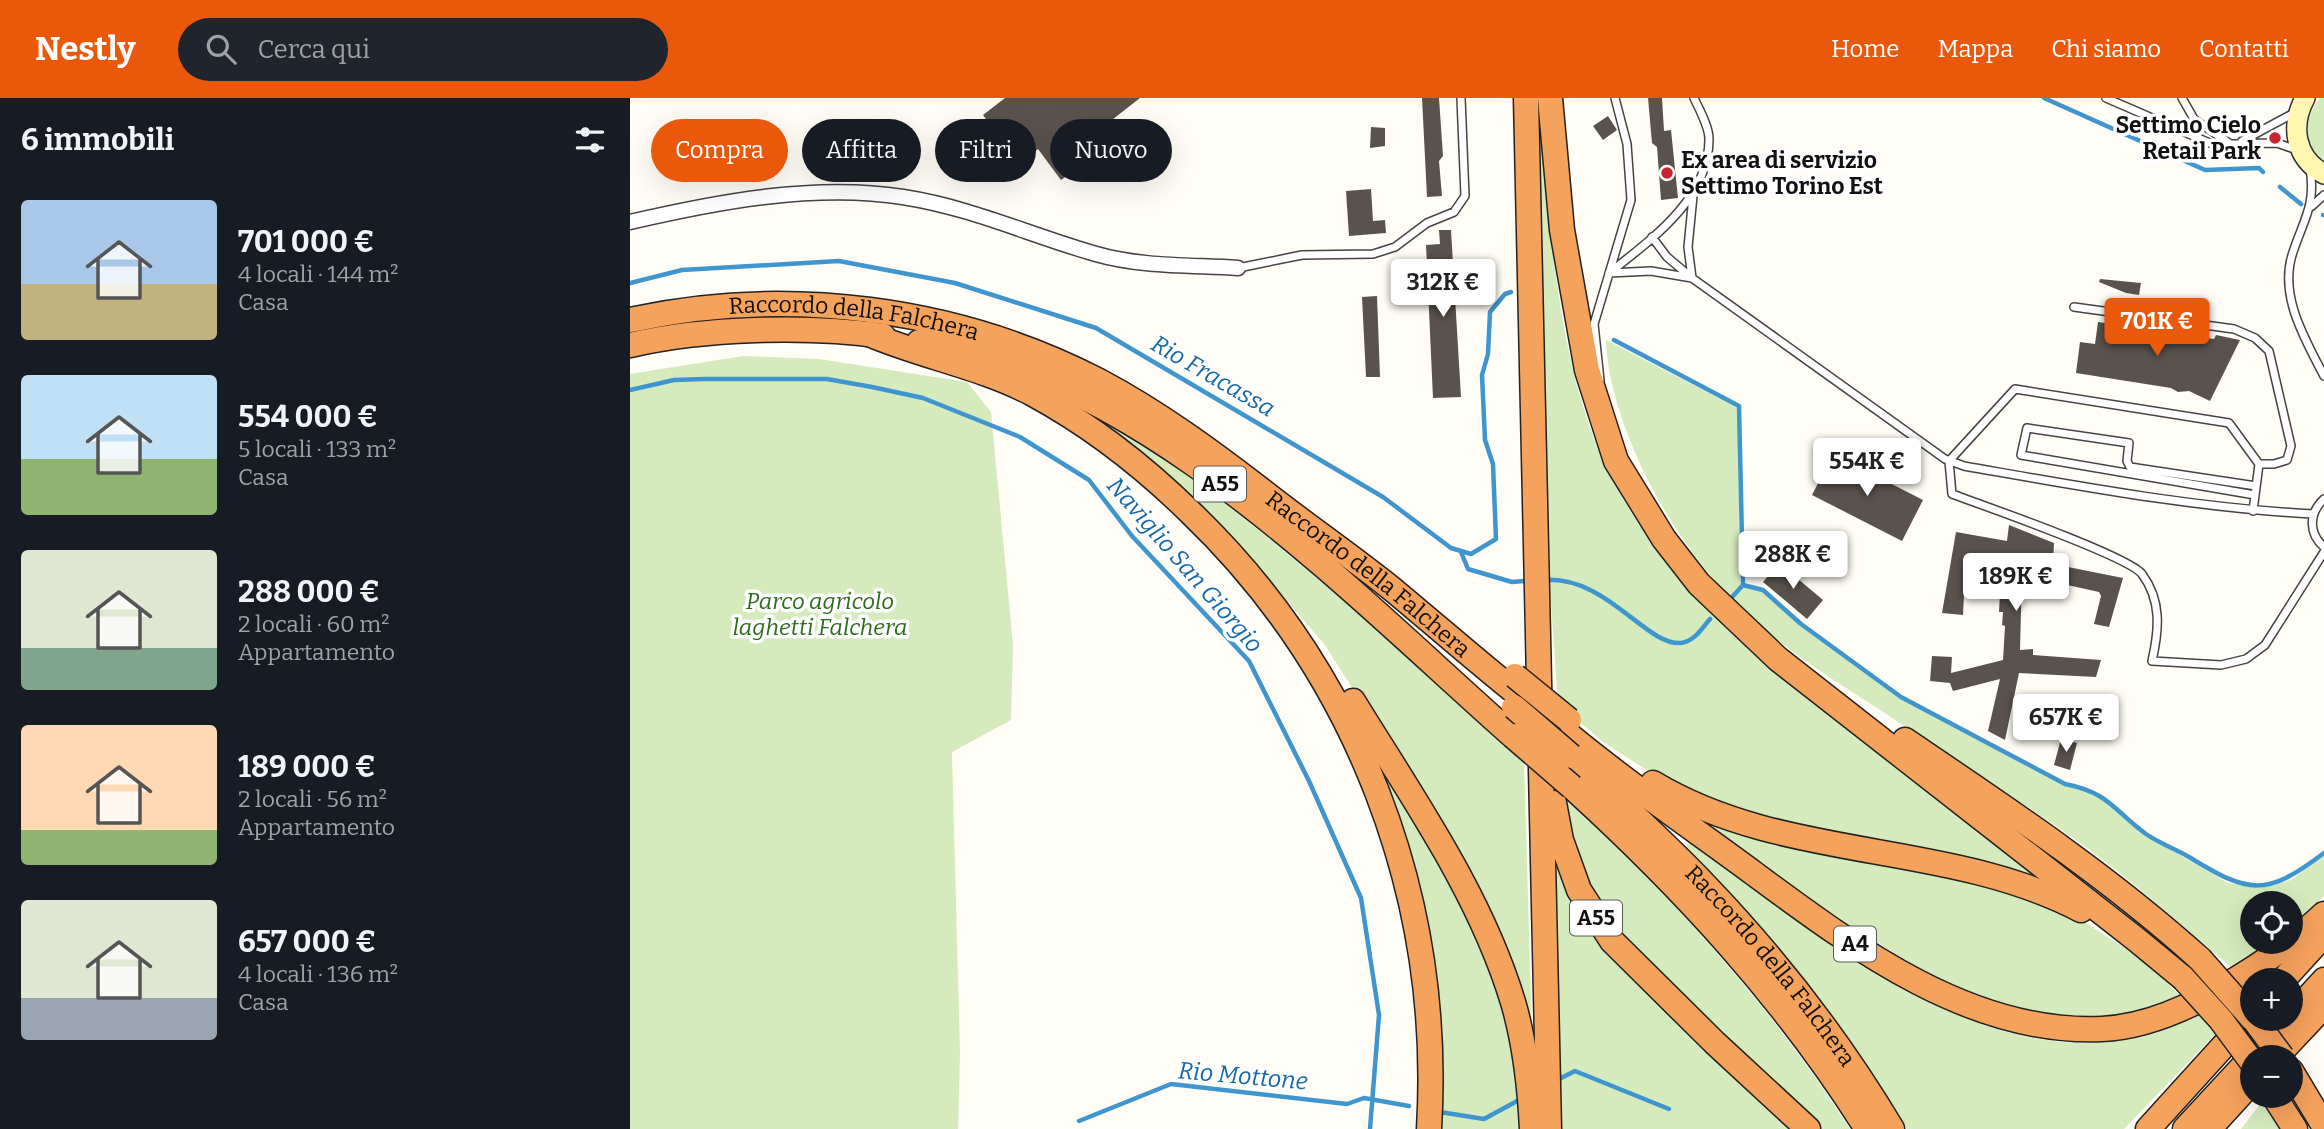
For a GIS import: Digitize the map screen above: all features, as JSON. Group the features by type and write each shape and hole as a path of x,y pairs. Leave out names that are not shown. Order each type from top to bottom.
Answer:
{"highway":[{"name":"A55","path":"1526,98 1538,628 1551,785 1561,840 1580,890 1605,931 1634,966 1808,1129"},
{"path":"1550,98 1564,244 1587,370 1601,419 1631,490 1678,558 1747,632 2183,978 2240,1046"},
{"name":"Raccordo della Falchera","path":"630,320 706,307 761,303 863,308 976,332 1061,364 1133,401 1225,461 1386,584 1476,661"},
{"name":"Raccordo della Falchera","path":"630,345 662,338 754,331 869,334 961,348 1084,397 1148,432 1262,516 1572,787 1650,859 1726,938 1803,1035 1867,1129"},
{"path":"869,334 910,352 1000,379 1035,395 1144,470 1208,529 1339,677 1462,880 1488,935 1513,1005 1529,1082 1532,1129"},
{"path":"1264,593 1298,637 1343,712 1377,783 1403,865 1414,909 1426,986 1430,1032 1429,1129"},
{"path":"1538,628 1549,1129"},
{"name":"A4","path":"1476,661 1570,737 1794,903 1859,947 1938,992 2015,1020 2062,1027 2103,1029 2146,1021 2214,994 2291,942 2324,914"},
{"path":"1816,689 1882,724 2067,849 2120,889 2200,959 2240,1004"},
{"path":"1570,737 1698,808 1725,818 1785,836 1967,870 2023,884 2049,894 2137,940"},
{"name":"Raccordo della Falchera","path":"1570,737 1742,926 1816,1018 1892,1129"},
{"path":"2294,968 2324,935"},
{"path":"2303,1002 2324,980"},
{"path":"2298,1045 2324,1006"},
{"path":"2303,1046 2324,1023"},
{"path":"2148,1129 2240,1030"},
{"path":"2185,1129 2276,1031"},
{"path":"2303,1092 2324,1126"},
{"path":"2209,1129 2240,1095"},
{"path":"2231,1129 2248,1108"},
{"path":"2282,1108 2295,1129"}],"street":[{"path":"2302,104 2295,125 2311,163"},
{"path":"630,222 747,199 850,194 900,196 992,217 1067,245 1120,260 1238,268"}],"lane":[{"path":"1238,268 1302,255 1373,254 1395,247 1427,223 1454,212 1465,196 1461,98"},
{"path":"1601,419 1600,370 1594,324 1631,200 1627,144 1615,98"},
{"path":"1692,278 1689,247 1693,195 1704,169 1709,137 1694,98"},
{"path":"2106,98 2212,144 2277,143 2311,163 2312,206 2291,255 2290,291 2298,327 2324,376"},
{"path":"2182,98 2194,119 2234,143"},
{"path":"2234,143 2302,104"},
{"path":"1609,273 1652,237 1693,195"},
{"path":"2312,206 2324,195"},
{"path":"1652,237 1667,257 1692,278 1922,445 1949,461 2100,490 2253,511 2313,514"},
{"path":"1609,273 1651,271 1692,278"},
{"path":"2074,307 2234,329 2255,338 2269,351 2291,446 2287,460 2274,464 2259,464"},
{"path":"2253,511 2259,464 2229,423 2015,389 1949,461 1952,494 2114,557 2140,571 2157,601 2158,630 2152,662 2221,665 2246,659 2265,645 2324,550 2313,534 2313,514 2324,499"},
{"path":"2255,495 2021,455 2027,428 2129,443 2127,461 2130,467 2256,486"}],"green space":[{"path":"2320,98 2324,98 2324,160 2312,146 2308,130 2311,113"},
{"path":"1535,105 1539,105 1562,318 1581,401 1616,486 1643,529 1674,570 1708,608 1745,643 1825,710 2033,870 2031,875 1795,830 1670,785 1603,742 1558,703 1548,560"},
{"path":"1606,340 1738,408 1740,584 1762,591 1901,699 2065,786 2089,790 2122,812 2145,835 2228,883 2264,887 2291,880 2324,855 2324,896 2303,915 2303,891 2240,891 2240,954 2254,954 2233,969 2083,845 1790,650 1733,601 1693,553 1662,507 1637,457 1621,415"},
{"name":"Parco agricolo laghetti Falchera","path":"743,356 819,359 967,382 991,412 1013,645 1011,720 952,752 960,1054 958,1129 630,1129 630,374"},
{"path":"1117,427 1172,464 1276,544 1524,761 1532,1034 1391,749 1325,645 1243,550 1200,505 1114,431"},
{"path":"1389,777 1444,869 1489,965 1514,1044 1523,1129 1438,1129 1411,859 1385,779"},
{"path":"1561,794 1641,871 1716,952 1786,1038 1850,1129 1820,1129 1657,978 1620,935 1579,867"},
{"path":"1709,821 2055,903 2148,963 2181,997 2126,1014 2083,1019 2034,1013 1970,993 1910,962 1824,908 1736,847 1708,825"},
{"path":"1689,842 1839,948 1893,982 1949,1011 2007,1032 2065,1042 2125,1040 2175,1026 2240,994 2240,1008 2124,1129 1907,1129 1831,1018 1775,948 1686,847"},
{"path":"1555,856 1569,882 1796,1129 1560,1129"},
{"path":"2257,1108 2269,1108 2281,1129 2241,1129"}],"building":[{"path":"1005,98 1140,98 1113,119 1050,119 1050,165 1038,149 1036,151 1036,119 986,119 983,115"},
{"path":"1422,98 1439,98 1443,156 1439,161 1442,196 1427,197"},
{"name":"Ex area di servizio Settimo Torino Est","path":"1648,98 1662,98 1664,131 1671,130 1678,198 1661,200 1657,147 1652,143"},
{"path":"1608,116 1617,130 1603,140 1593,126"},
{"path":"1371,127 1385,128 1385,146 1370,148"},
{"path":"1371,189 1373,221 1385,220 1386,233 1349,236 1346,191"},
{"path":"1439,230 1451,230 1461,397 1433,398 1426,245 1440,244"},
{"path":"2100,279 2141,283 2139,295 2126,293 2099,282"},
{"path":"1377,296 1380,377 1366,377 1362,297"},
{"path":"2098,322 2214,339 2216,335 2240,340 2210,401 2189,391 2178,392 2171,388 2076,373 2080,342 2095,344"},
{"path":"1833,454 1923,500 1902,541 1812,495"},
{"path":"2009,525 2054,543 2053,564 2123,578 2109,627 2094,624 2101,596 2099,592 2022,575 2020,650 2033,649 2033,655 2101,660 2096,677 2019,673 2005,740 1988,731 2000,679 1953,691 1950,683 1930,681 1932,656 1952,657 1951,673 2003,660 2005,626 2002,625 2003,612 1999,612 2001,573 1965,574 1963,615 1942,613 1956,532 2007,541"},
{"path":"1779,563 1823,600 1807,619 1763,582"},
{"path":"2061,739 2077,743 2070,770 2054,765"}],"waterway":[{"path":"2044,98 2205,170 2259,168 2263,172"},
{"path":"2280,187 2301,204"},
{"name":"Rio Fracassa","path":"630,283 682,270 839,261 955,283 1096,328 1383,497 1451,548 1471,554 1496,539 1493,464 1485,440 1482,375 1488,354 1490,312 1505,294 1511,292"},
{"name":"Rio Fracassa","path":"1614,340 1739,406 1743,585"},
{"name":"Naviglio San Giorgio","path":"630,390 674,380 704,379 827,379 872,387 923,398 1020,437 1089,480 1132,536 1249,661 1309,781 1361,898 1379,1015 1370,1129"},
{"path":"1461,552 1468,569 1512,582 1524,581"},
{"path":"1545,580 1567,582 1587,589 1668,641 1681,643 1690,640 1710,619"},
{"path":"1733,596 1743,585 1763,590 1801,624 1901,697 2065,784 2102,797 2151,837 2227,878 2243,884 2272,883 2287,877 2324,853"},
{"name":"Rio Mottone","path":"1557,1080 1575,1071 1669,1109"},
{"name":"Rio Mottone","path":"1079,1121 1171,1084 1347,1104 1364,1098 1409,1106"},
{"name":"Rio Mottone","path":"1440,1112 1484,1119 1519,1100"}],"place":[{"name":"Settimo Cielo Retail Park","path":"2275,138"},
{"name":"Ex area di servizio Settimo Torino Est","path":"1667,173"}]}
